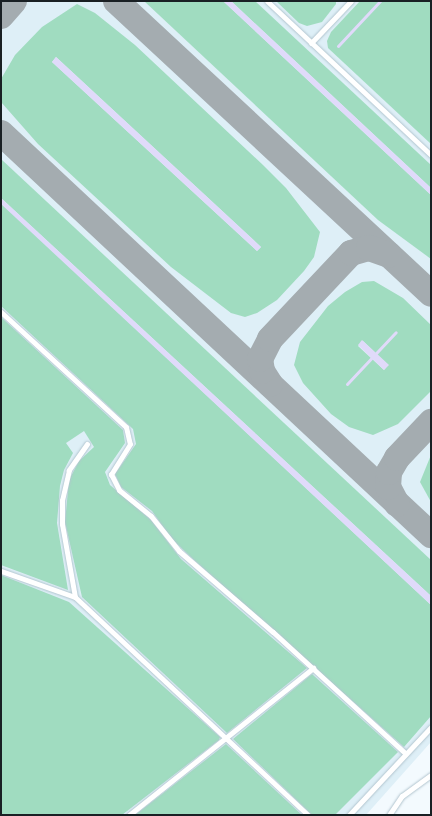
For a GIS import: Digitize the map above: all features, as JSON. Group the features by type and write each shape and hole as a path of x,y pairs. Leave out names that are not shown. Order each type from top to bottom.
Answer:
{"lane":[{"path":"266,1 431,155"},
{"path":"311,43 351,1"},
{"path":"1,312 126,427 130,444 111,474 118,490 151,516 179,551 313,668 406,754"},
{"path":"75,598 62,524 62,500 69,470 87,444"},
{"path":"1,571 75,598 308,815"},
{"path":"129,815 227,739 313,668"},
{"path":"349,815 431,726"},
{"path":"389,815 402,796 431,774"}],"shaded area":[{"path":"1,1 431,1 431,742 366,815 1,815"},
{"path":"223,1 231,1 431,188 431,195"},
{"path":"56,57 261,247 257,251 52,62"},
{"path":"1,198 431,596 431,605 1,204"},
{"path":"362,340 389,365 384,370 358,345"}],"green space":[{"path":"144,1 223,1 431,195 431,259 378,220"},
{"path":"231,1 255,1 431,165 431,188"},
{"path":"276,1 336,1 336,4 322,22 307,26 299,23"},
{"path":"360,1 431,1 431,144 328,48 327,41 331,32"},
{"path":"77,4 95,13 135,45 286,188 320,232 314,257 304,271 277,300 257,313 245,317 231,313 171,267 38,144 1,102 1,79 15,55 42,27","holes":["56,57 261,247 257,251 52,62"]},
{"path":"1,159 431,560 431,596 1,198"},
{"path":"1,203 431,605 431,716 404,747 194,560 171,538 152,511 121,487 115,474 136,444 133,429 1,306"},
{"path":"374,281 403,298 431,325 431,391 398,424 373,435 349,427 331,414 303,383 294,365 300,342 328,306 345,292 362,282","holes":["363,341 388,365 384,370 358,346"]},
{"path":"1,317 123,430 125,443 105,472 110,485 151,520 181,559 307,668 227,733 82,597 65,522 69,480 79,461 94,447 84,431 66,443 73,453 64,470 60,486 57,523 68,590 1,565"},
{"path":"431,455 431,502 420,482"},
{"path":"1,575 69,602 220,737 219,740 122,815 1,815"},
{"path":"312,674 398,752 335,815 312,815 233,739"},
{"path":"226,744 302,815 135,815"}],"waterway":[{"path":"338,46 380,1"},
{"path":"347,384 396,332"}],"taxiway":[{"path":"1,16 14,1"},
{"path":"116,1 431,294"},
{"path":"1,133 431,535"},
{"path":"270,384 262,371 260,359 270,339 351,253 369,248 389,255"},
{"path":"397,504 388,487 389,472 397,458 431,422"}]}
